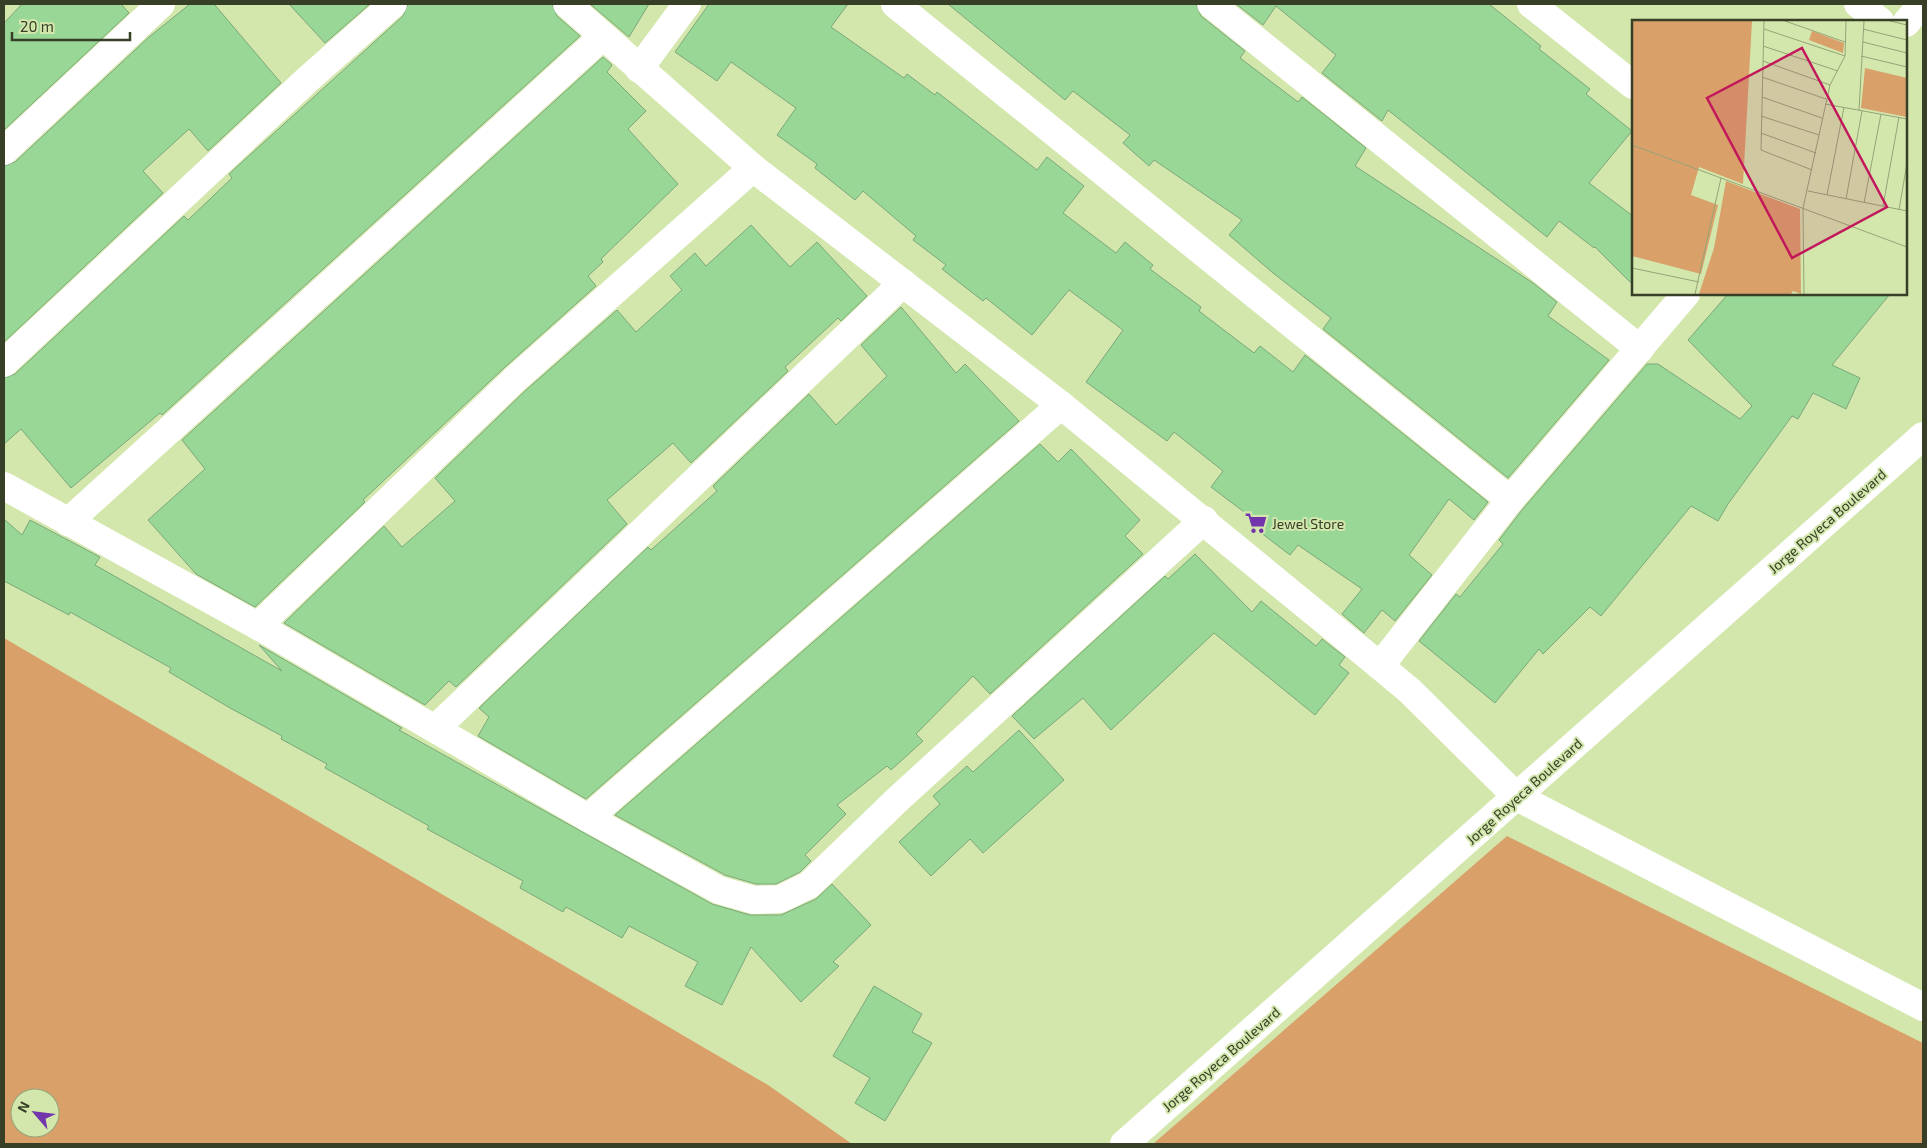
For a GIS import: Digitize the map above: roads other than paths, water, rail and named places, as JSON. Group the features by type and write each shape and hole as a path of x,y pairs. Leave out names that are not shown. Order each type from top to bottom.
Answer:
{"street":[{"path":"4,151 161,4"},
{"path":"4,363 308,79 393,4"},
{"path":"567,4 602,37 753,168 1061,405 1204,520 1410,691 1517,797 1923,1007"},
{"path":"639,69 687,4"},
{"path":"895,4 1510,500"},
{"path":"1211,4 1640,349"},
{"path":"1531,4 1632,84"},
{"path":"1858,4 1879,20"},
{"path":"1907,22 1922,4"},
{"path":"68,522 602,37"},
{"path":"258,626 514,380 753,168"},
{"path":"436,728 903,283"},
{"path":"1380,666 1510,500 1685,295"},
{"path":"588,818 1061,405"},
{"name":"Jorge Royeca Boulevard","path":"1124,1144 1923,436"},
{"path":"4,486 258,626 588,818 720,890 754,900 780,899 809,885 897,800 1204,520"}],"place":[{"name":"Jewel Store","path":"1256,523"}]}
